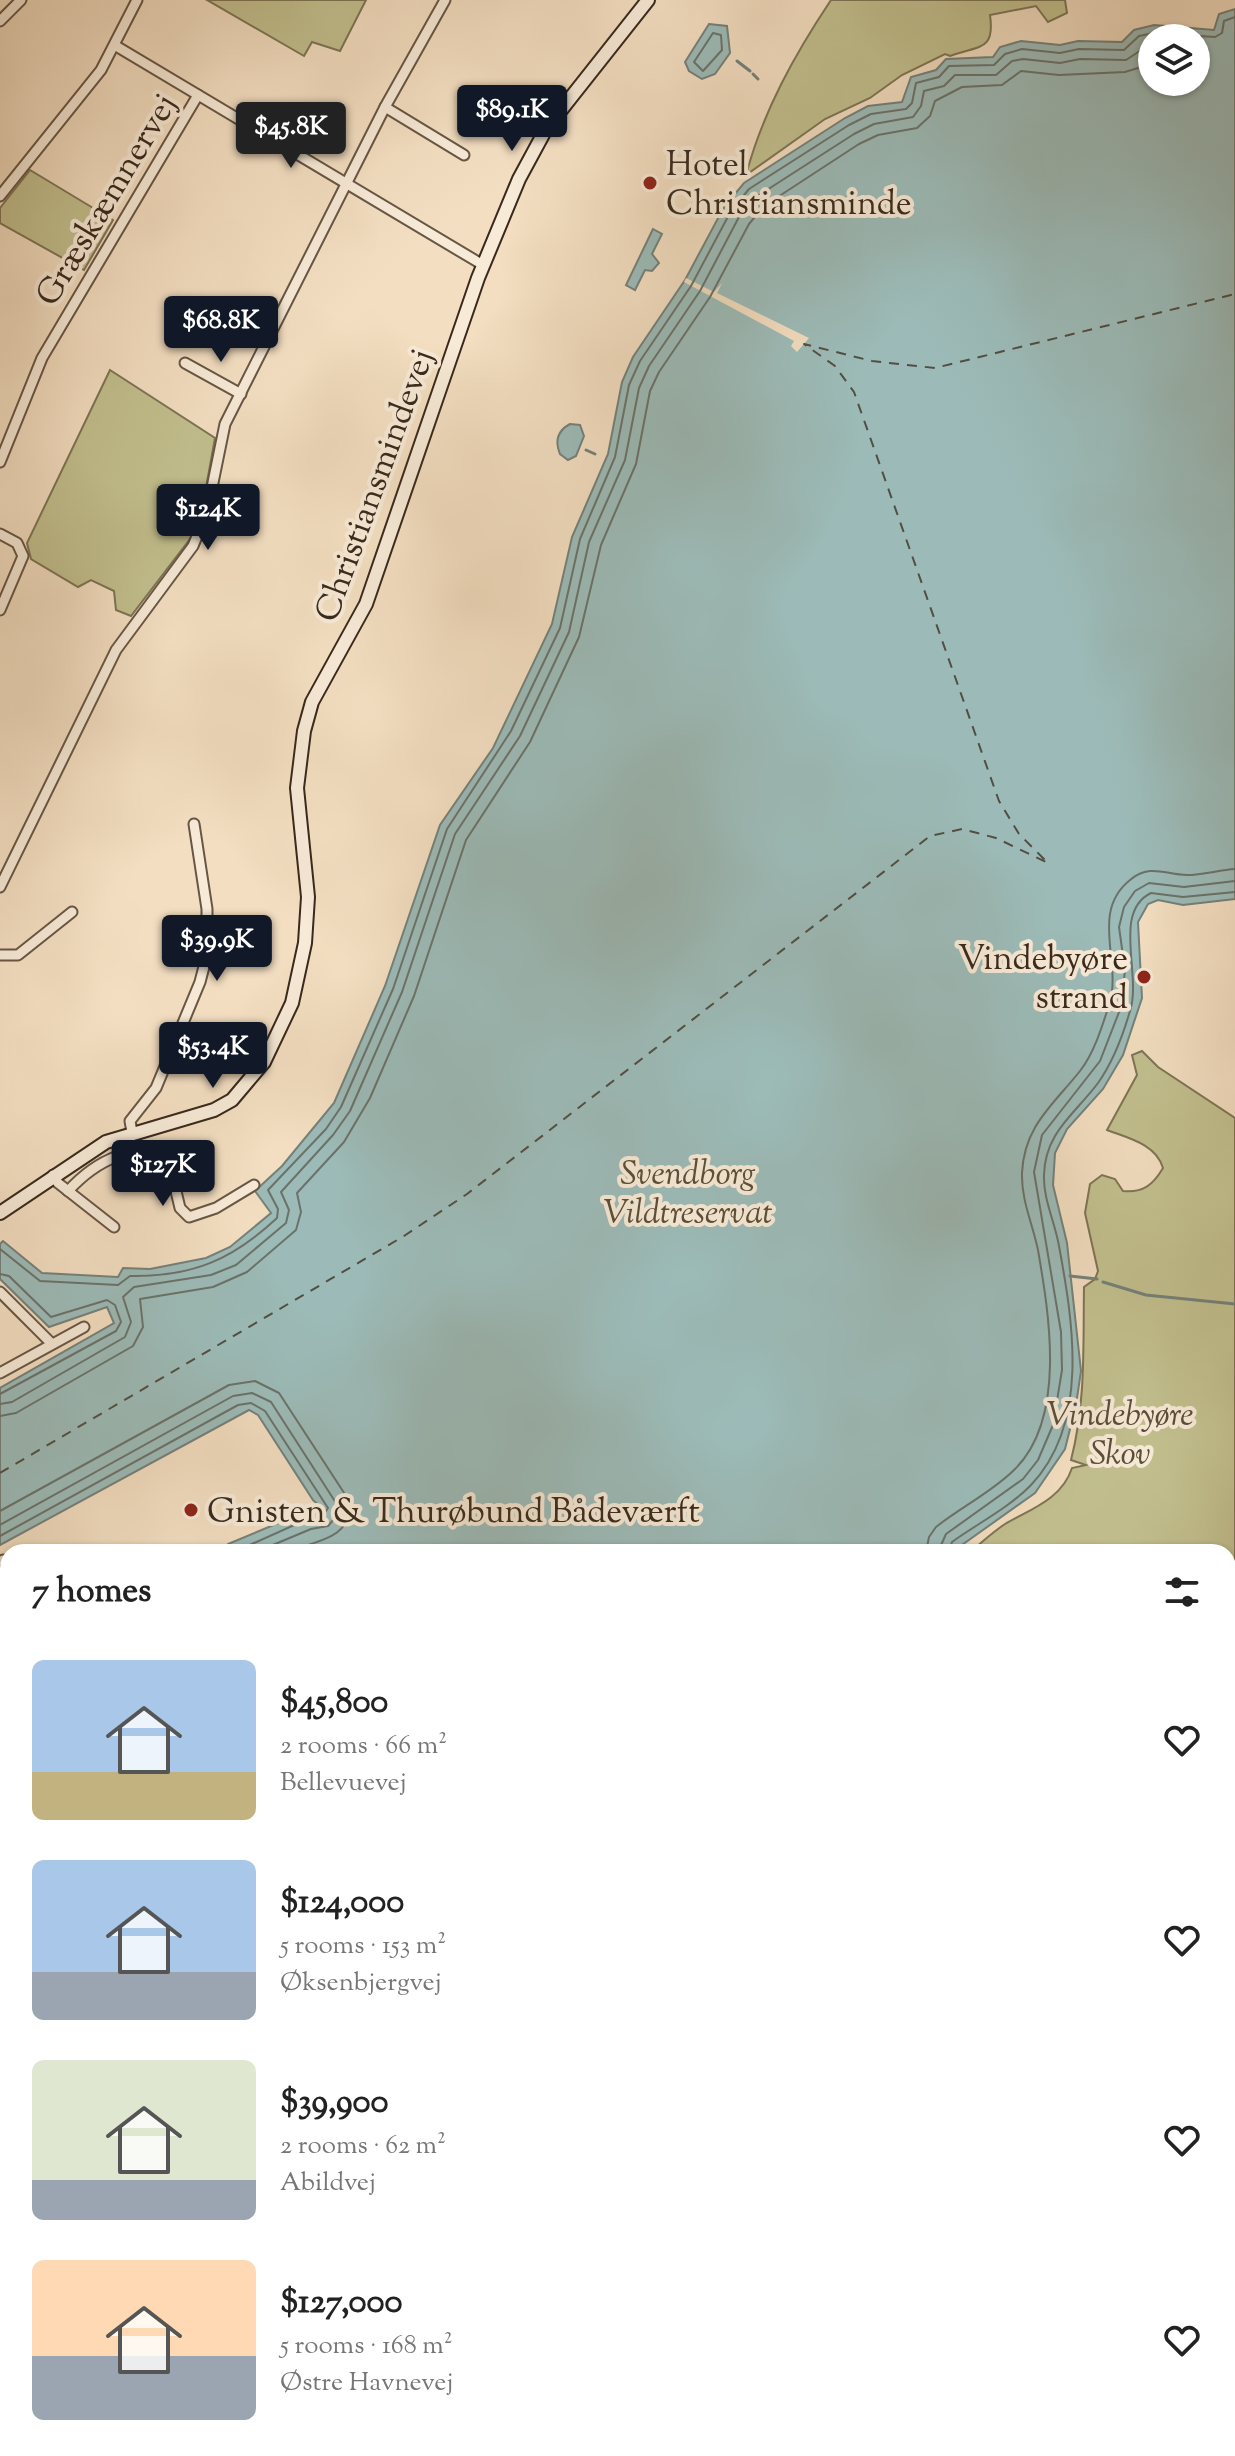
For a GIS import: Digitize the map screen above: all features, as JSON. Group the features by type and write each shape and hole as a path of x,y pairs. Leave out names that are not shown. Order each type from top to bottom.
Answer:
{"street":[{"path":"0,21 21,0"},
{"path":"0,196 101,70 137,0"},
{"path":"0,887 116,650 196,539 209,502 217,448 241,394 385,107 445,0"},
{"name":"Christiansmindevej","path":"0,1213 89,1150 132,1132 196,1118 232,1100 258,1073 282,1028 300,973 305,943 308,897 297,788 304,731 312,702 366,604 483,265 513,193 546,129 648,0"},
{"path":"116,46 483,265"},
{"name":"Græskæmnervej","path":"0,462 42,358 198,95"},
{"path":"385,107 464,155"},
{"path":"185,363 241,394"},
{"path":"0,534 22,550 0,610"},
{"path":"132,1132 130,1121 156,1088 200,982 207,955 207,909 194,824"},
{"path":"0,955 18,955 72,912"},
{"path":"68,1191 89,1169 134,1152 148,1152 170,1166 180,1208 189,1217 216,1208 254,1185"},
{"path":"53,1175 68,1191 114,1227"},
{"path":"0,1292 52,1344"},
{"path":"0,1373 84,1327"}],"green space":[{"path":"207,0 366,0 340,51 312,42 304,56"},
{"path":"831,0 1065,0 1067,13 1048,22 1036,6 990,15 990,35 983,45 950,56 945,54 902,75 870,98 825,119 746,175 761,128 781,84"},
{"path":"30,170 113,220 84,270 0,223 0,208"},
{"path":"110,370 215,438 201,515 193,535 131,616 116,610 114,591 91,580 78,587 31,559 27,543"},
{"name":"Vindebyøre Skov","path":"1142,1051 1158,1067 1235,1118 1235,1544 980,1544 1005,1524 1053,1495 1061,1488 1072,1468 1086,1465 1071,1460 1081,1395 1084,1287 1095,1279 1098,1271 1085,1213 1090,1184 1102,1175 1115,1179 1123,1191 1136,1191 1151,1183 1163,1168 1148,1148 1107,1130 1137,1075 1132,1055"}],"water":[{"name":"Svendborg Vildtreservat","path":"1235,9 1235,899 1183,905 1158,900 1148,904 1138,922 1142,998 1123,1055 1103,1089 1067,1129 1055,1153 1053,1185 1067,1243 1081,1371 1065,1449 1035,1493 963,1544 228,1544 312,1509 318,1512 321,1507 313,1500 258,1415 249,1410 0,1544 0,1388 114,1323 107,1307 49,1327 0,1279 0,1244 3,1241 42,1273 118,1277 123,1268 150,1269 206,1258 230,1247 271,1213 255,1191 282,1166 334,1103 385,986 440,825 493,748 552,624 572,537 608,454 622,382 633,357 685,280 724,207 744,183 845,118 868,106 902,102 911,77 936,70 946,59 993,57 1000,47 1021,41 1060,45 1078,41 1122,42 1138,29 1138,96 1210,96 1210,30 1214,30 1219,14"},
{"path":"709,24 727,26 730,53 715,74 702,79 689,71 685,62"},
{"path":"653,229 662,234 652,254 659,263 652,271 645,270 635,290 626,285"},
{"path":"570,424 580,425 584,436 576,456 568,460 560,454 558,441 562,430"}],"pier":[{"path":"686,278 714,292 722,283 717,293 809,338 797,352 791,346 794,341 684,282"}],"waterway":[{"path":"737,61 750,71"},
{"path":"753,74 758,79"},
{"path":"586,450 595,454"},
{"path":"1070,1276 1097,1279"},
{"path":"1103,1282 1146,1295 1235,1304"}],"ferry route":[{"path":"0,1473 404,1236 467,1194 930,836 962,829 996,838 1048,863 1019,834 999,801 854,392 835,366 804,344 872,361 935,368 1235,294"}],"place":[{"name":"Hotel Christiansminde","path":"650,183"},
{"name":"Vindebyøre strand","path":"1144,977"},
{"name":"Gnisten & Thurøbund Bådeværft","path":"191,1510"}]}
